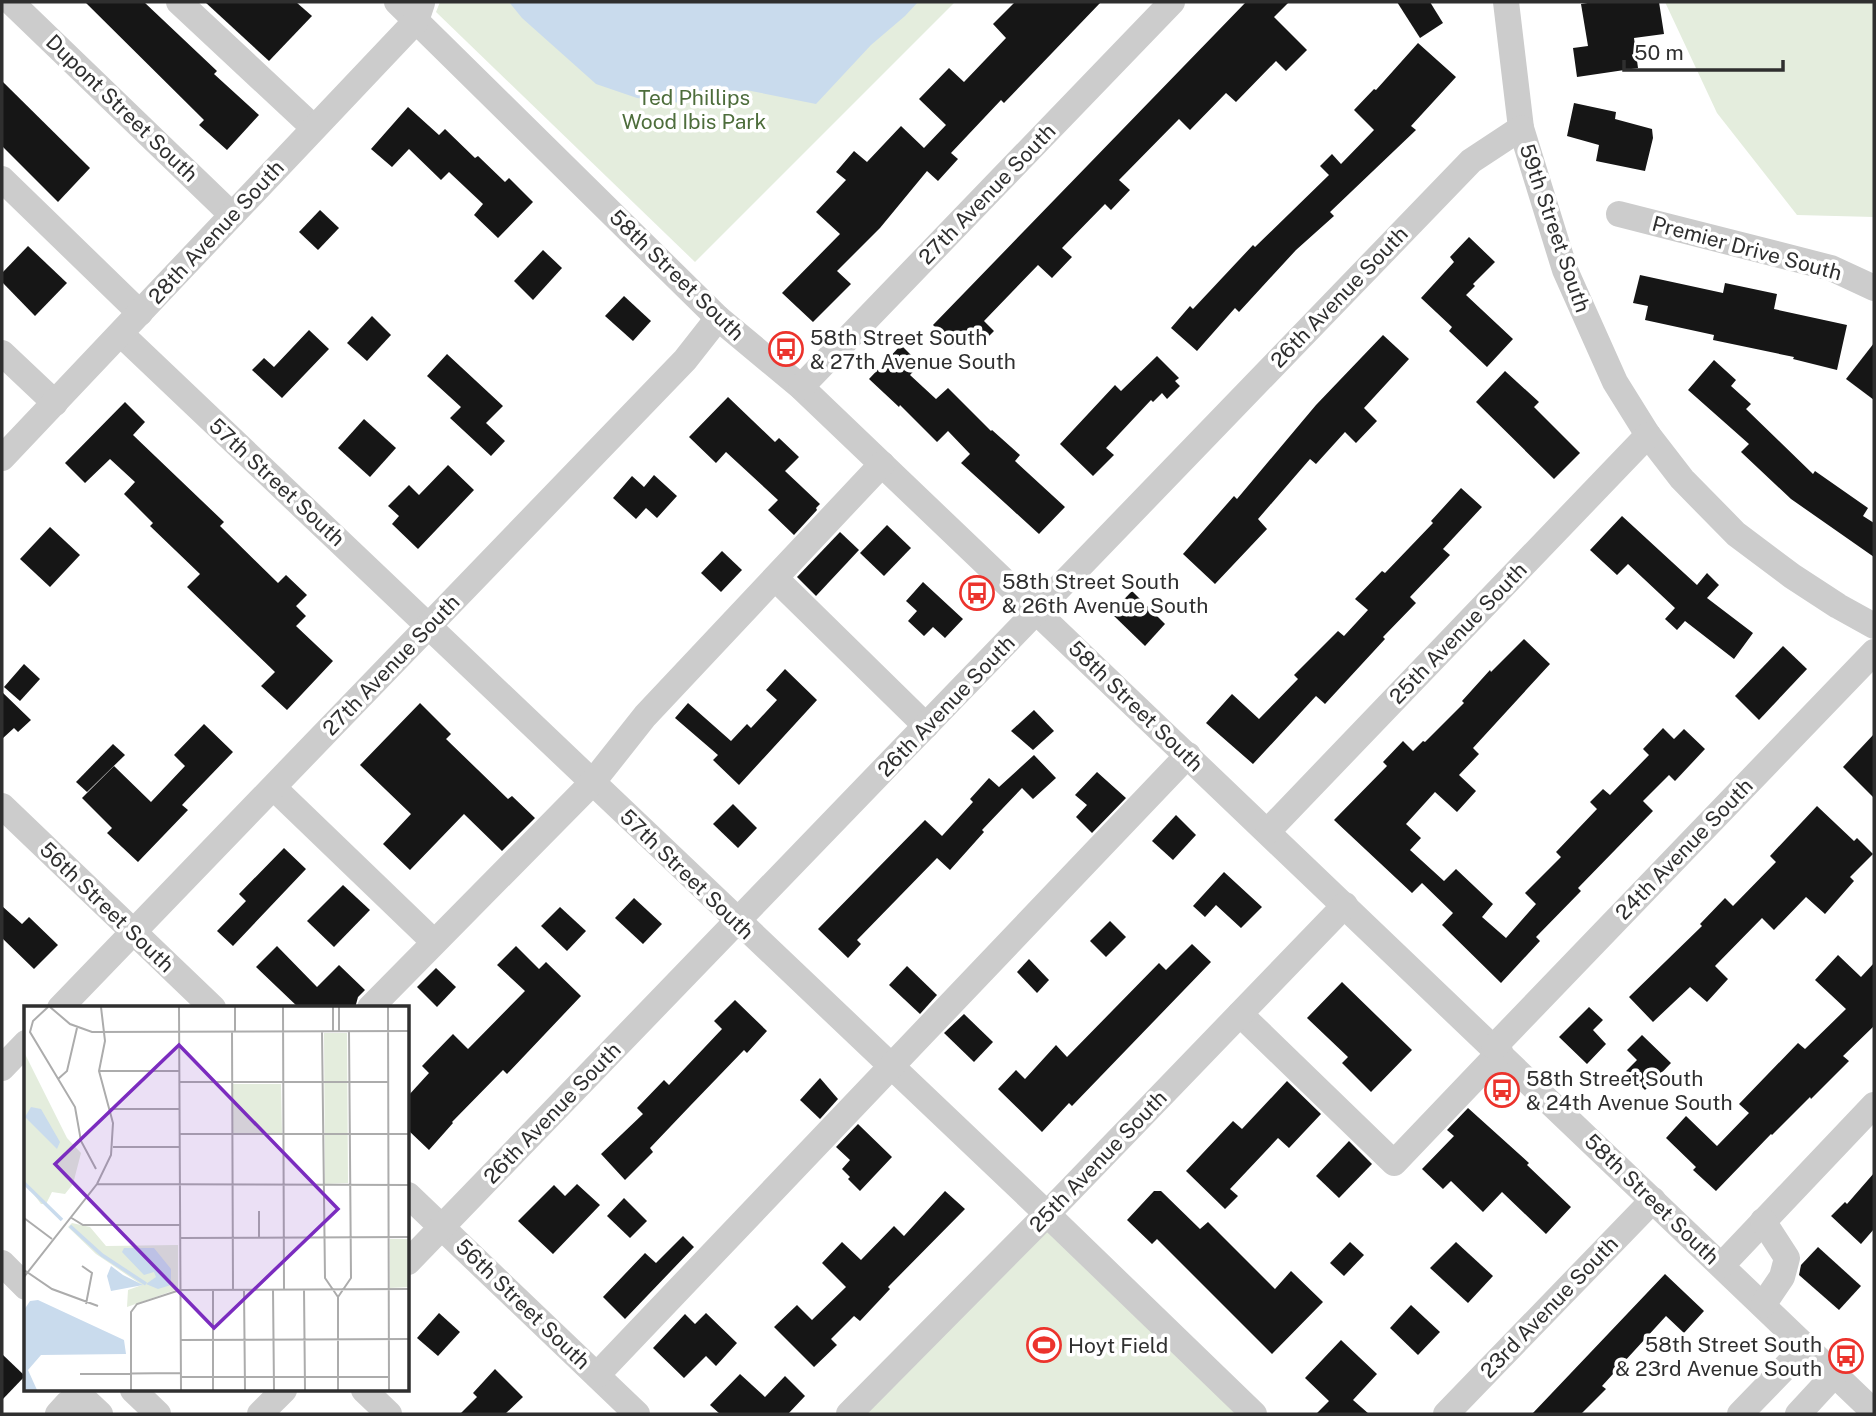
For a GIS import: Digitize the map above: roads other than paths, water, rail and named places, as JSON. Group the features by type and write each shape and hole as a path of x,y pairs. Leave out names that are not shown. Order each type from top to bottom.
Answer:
{"street":[{"name":"Dupont Street South","path":"11,2 232,215"},
{"path":"179,2 314,128"},
{"name":"58th Street South","path":"397,2 419,11 718,318 801,387 1874,1412"},
{"name":"27th Avenue South","path":"801,387 1172,2"},
{"name":"59th Street South","path":"1506,2 1521,128 1565,270 1615,382 1648,435 1682,479 1736,534 1792,576 1874,626"},
{"name":"28th Avenue South","path":"2,458 314,128 419,11"},
{"name":"26th Avenue South","path":"410,1260 1471,161 1521,128"},
{"path":"2,180 140,313"},
{"name":"Premier Drive South","path":"1619,214 1831,268 1874,288"},
{"name":"27th Avenue South","path":"62,1006 685,360 718,318"},
{"name":"57th Street South","path":"121,334 1254,1414"},
{"path":"2,353 55,403"},
{"name":"25th Avenue South","path":"1268,831 1648,435"},
{"path":"372,1006 592,783 645,716 882,464"},
{"path":"775,578 926,726"},
{"name":"24th Avenue South","path":"1240,1014 1394,1163 1497,1049 1874,652"},
{"path":"597,1375 1188,755"},
{"path":"274,788 435,942"},
{"name":"56th Street South","path":"2,806 211,1006"},
{"name":"25th Avenue South","path":"849,1414 1047,1214 1345,905"},
{"path":"1722,1265 1874,1105"},
{"name":"56th Street South","path":"410,1197 637,1414"},
{"name":"23rd Avenue South","path":"1446,1414 1653,1200"},
{"path":"1763,1221 1787,1258 1782,1277 1763,1304"},
{"path":"2,1263 24,1285"},
{"path":"1740,1414 1806,1346"},
{"path":"1798,1414 1835,1374"},
{"path":"135,1392 158,1414"},
{"path":"260,1414 282,1392"},
{"path":"366,1392 389,1414"},
{"path":"58,1414 68,1403 84,1399 100,1414"}],"water":[{"path":"509,2 918,2 871,45 816,104 746,90 681,103 637,98 596,84 522,18"}],"place":[{"name":"58th Street South & 27th Avenue South","path":"786,349"},
{"name":"58th Street South & 26th Avenue South","path":"977,593"},
{"name":"58th Street South & 24th Avenue South","path":"1502,1090"},
{"name":"Hoyt Field","path":"1044,1345"},
{"name":"58th Street South & 23rd Avenue South","path":"1846,1356"}],"park label":[{"name":"Ted Phillips Wood Ibis Park","path":"694,109"}]}
